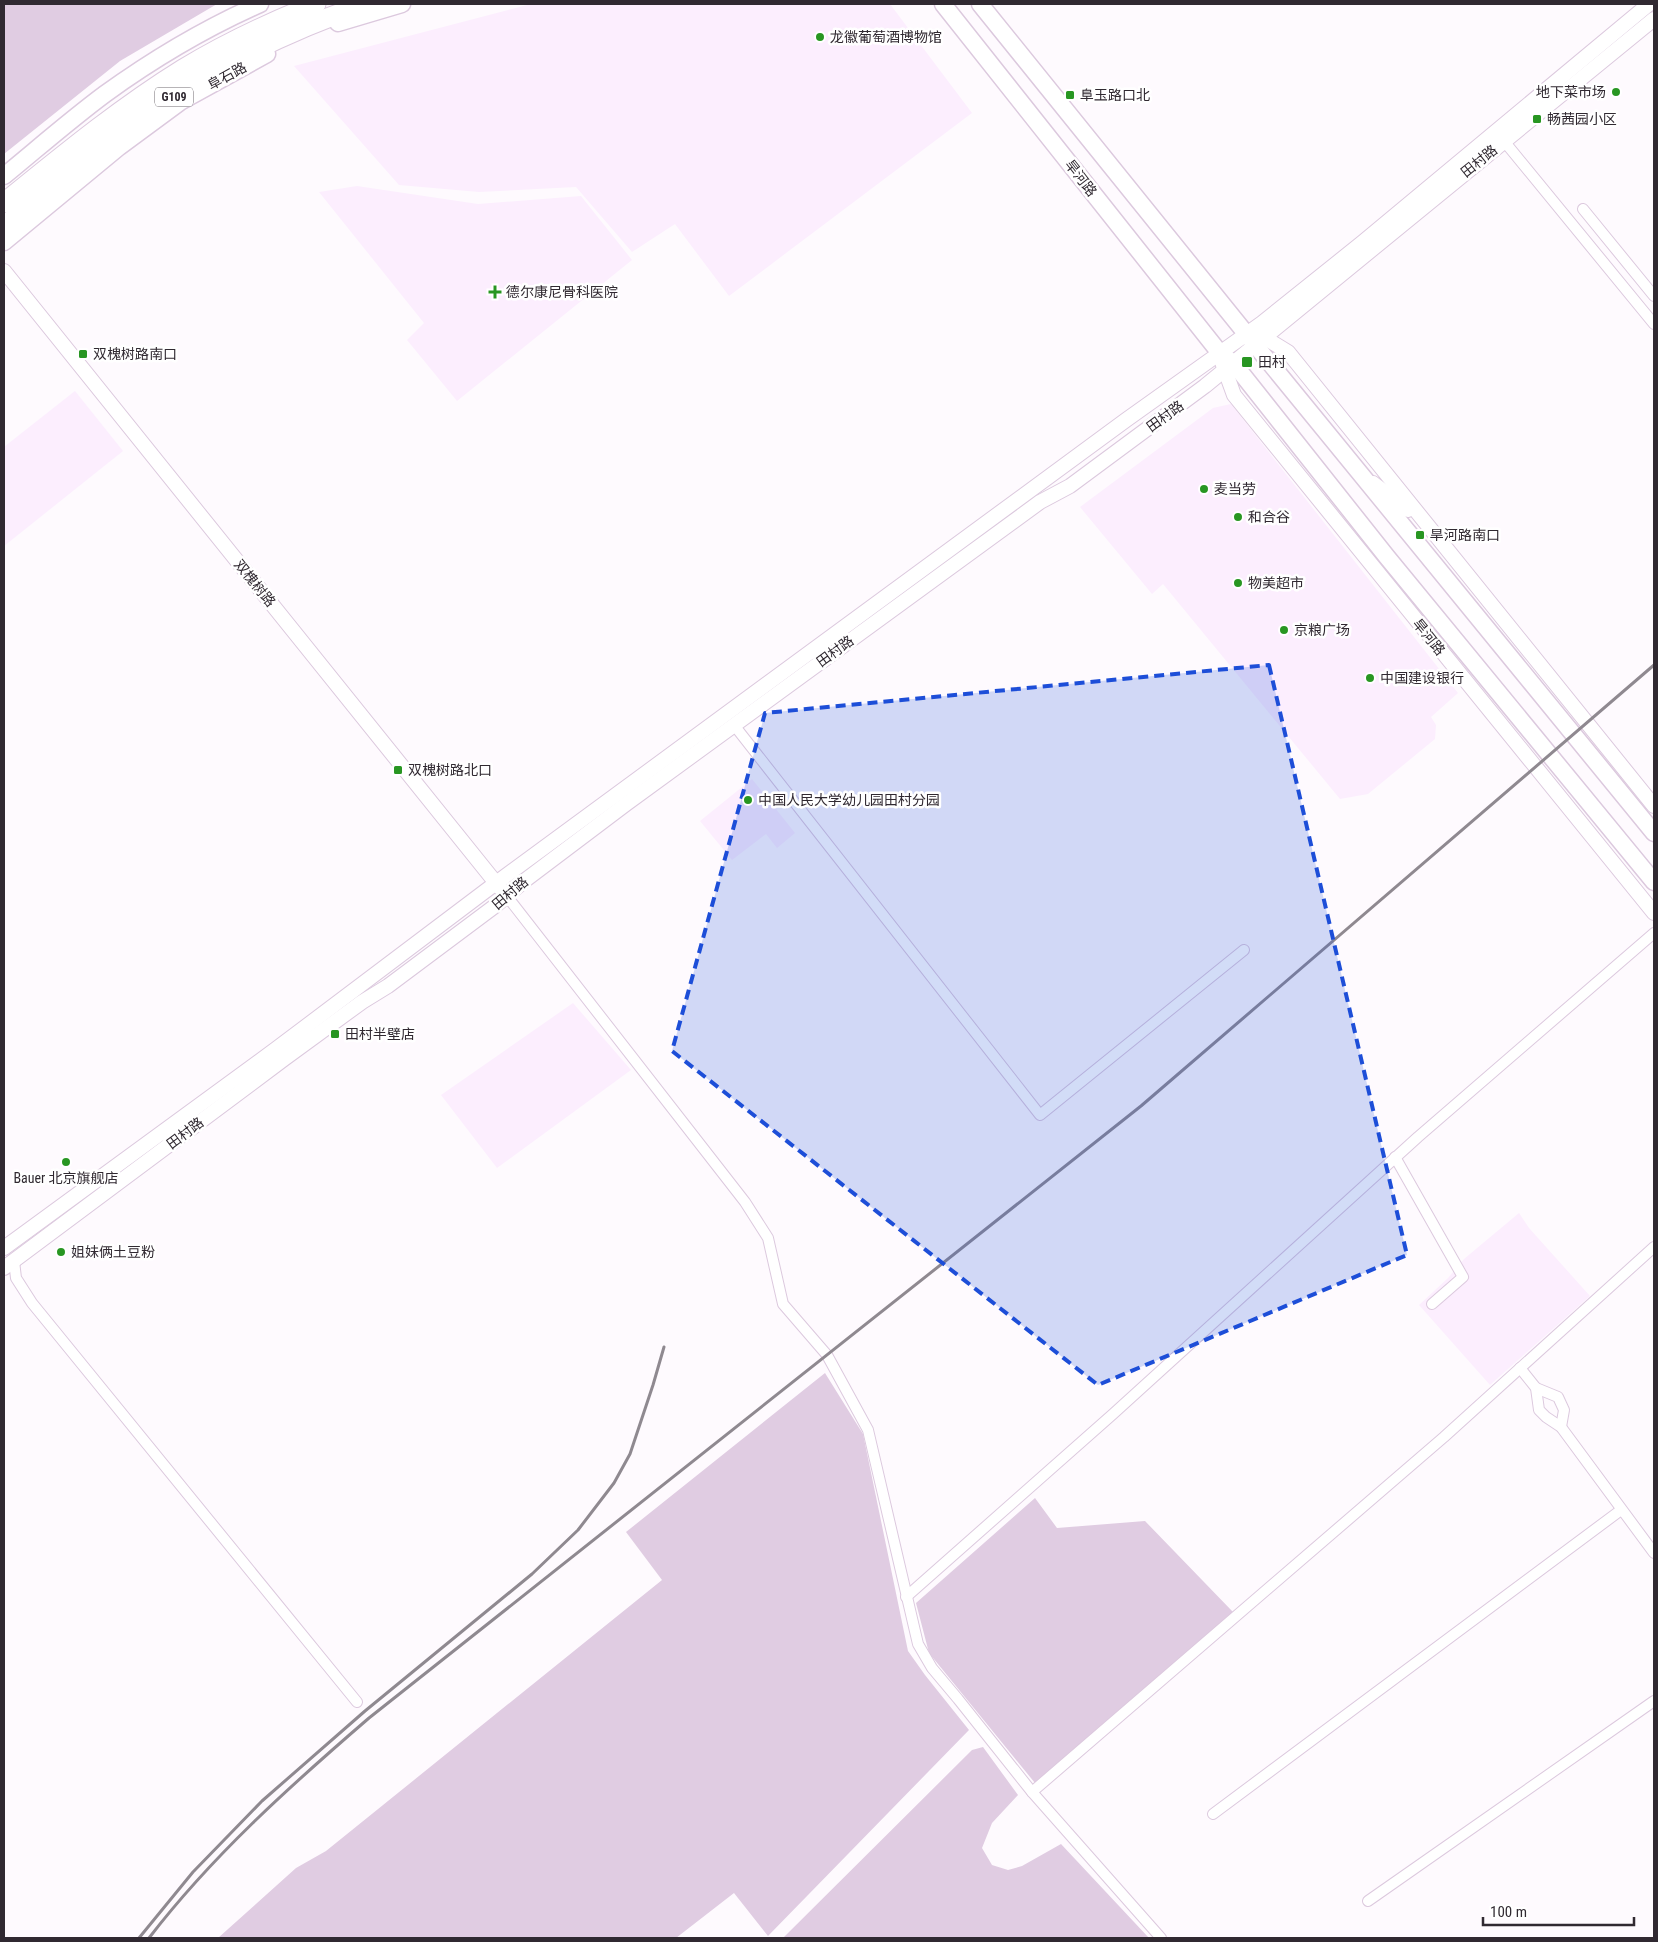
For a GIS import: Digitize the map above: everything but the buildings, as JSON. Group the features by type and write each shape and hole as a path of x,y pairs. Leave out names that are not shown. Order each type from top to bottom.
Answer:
{"highway":[{"name":"阜石路","path":"4,203 130,105 184,68 243,36 316,4"},
{"name":"阜石路","path":"4,226 146,114 193,84 252,52 306,26 366,4"}],"main road":[{"path":"4,176 105,94 217,25 260,4"},
{"name":"阜石路","path":"4,242 119,147 180,102 274,50 342,21 402,4"},
{"name":"旱河路","path":"943,4 1219,352 1228,367 1331,485 1387,557 1654,882"},
{"path":"980,4 1256,339 1362,474 1654,833"},
{"name":"田村路","path":"9,1264 284,1059 362,1002 396,980 626,804 1040,502 1070,486 1228,367 1256,339 1363,242 1649,4"},
{"name":"田村路","path":"5,1245 276,1049 496,882 1219,352 1256,339 1654,19"},
{"name":"双槐树路","path":"4,271 506,895"},
{"path":"1256,339 1288,352 1654,806"},
{"name":"旱河路","path":"1228,367 1234,395 1654,913"},
{"path":"1362,474 1426,524"},
{"path":"1331,485 1366,560"},
{"path":"5,1245 9,1264"}],"street":[{"path":"1504,141 1654,324"},
{"path":"1583,209 1654,296"},
{"path":"734,725 1040,1116 1244,950"},
{"path":"506,895 745,1202 768,1238 782,1304 827,1355 868,1430 918,1644 932,1668 1032,1792 1161,1938"},
{"path":"906,1597 1120,1408 1395,1157 1654,932"},
{"path":"1395,1157 1463,1276 1432,1304"},
{"path":"1032,1792 1237,1617 1520,1368 1654,1247"},
{"path":"9,1264 32,1303 357,1702"},
{"path":"1520,1368 1536,1388 1558,1397 1564,1410 1561,1427"},
{"path":"1536,1388 1539,1410 1561,1427 1654,1553"},
{"path":"1213,1814 1621,1510"},
{"path":"1368,1901 1654,1701"}],"highlighted area":[{"path":"1269,665 1407,1255 1098,1385 672,1051 765,713"}],"shaded area":[{"path":"4,4 217,4 120,61 4,154"},
{"path":"531,4 890,4 972,113 729,296 675,224 632,252 576,187 479,192 399,185 294,66"},
{"name":"德尔康尼骨科医院","path":"357,186 478,204 581,196 632,260 457,401 407,340 424,323 319,192"},
{"path":"75,391 123,451 4,546 4,447"},
{"name":"京粮广场","path":"1231,404 1458,693 1431,717 1436,725 1435,739 1368,794 1340,799 1163,584 1152,594 1080,507 1213,408"},
{"name":"中国人民大学幼儿园田村分园","path":"752,779 795,833 777,848 766,834 732,860 700,821"},
{"path":"573,1003 631,1070 497,1168 441,1095"},
{"path":"1519,1213 1529,1228 1590,1296 1490,1385 1419,1305 1448,1278 1464,1259"},
{"path":"825,1373 863,1434 908,1651 969,1730 768,1936 734,1893 676,1938 218,1938 296,1868 326,1851 662,1580 626,1532"},
{"path":"1035,1498 1057,1528 1145,1521 1233,1612 1035,1783 929,1653 916,1603"},
{"path":"983,1747 1018,1795 992,1823 982,1848 992,1865 1008,1870 1022,1866 1061,1844 1149,1938 783,1938 972,1750"}],"railway":[{"path":"149,1938 225,1850 281,1796 369,1718 1141,1106 1654,665"},
{"path":"139,1938 193,1872 262,1801 365,1711 532,1574 578,1530 614,1483 630,1454 664,1347"}],"place":[{"name":"龙徽葡萄酒博物馆","path":"820,37"},
{"name":"地下菜市场","path":"1616,92"},
{"name":"阜玉路口北","path":"1070,95"},
{"name":"畅茜园小区","path":"1537,119"},
{"name":"德尔康尼骨科医院","path":"495,292"},
{"name":"双槐树路南口","path":"83,354"},
{"name":"田村","path":"1247,362"},
{"name":"麦当劳","path":"1204,489"},
{"name":"和合谷","path":"1238,517"},
{"name":"旱河路南口","path":"1420,535"},
{"name":"物美超市","path":"1238,583"},
{"name":"京粮广场","path":"1284,630"},
{"name":"中国建设银行","path":"1370,678"},
{"name":"双槐树路北口","path":"398,770"},
{"name":"中国人民大学幼儿园田村分园","path":"748,800"},
{"name":"田村半壁店","path":"335,1034"},
{"name":"Bauer 北京旗舰店","path":"66,1162"},
{"name":"姐妹俩土豆粉","path":"61,1252"}]}
